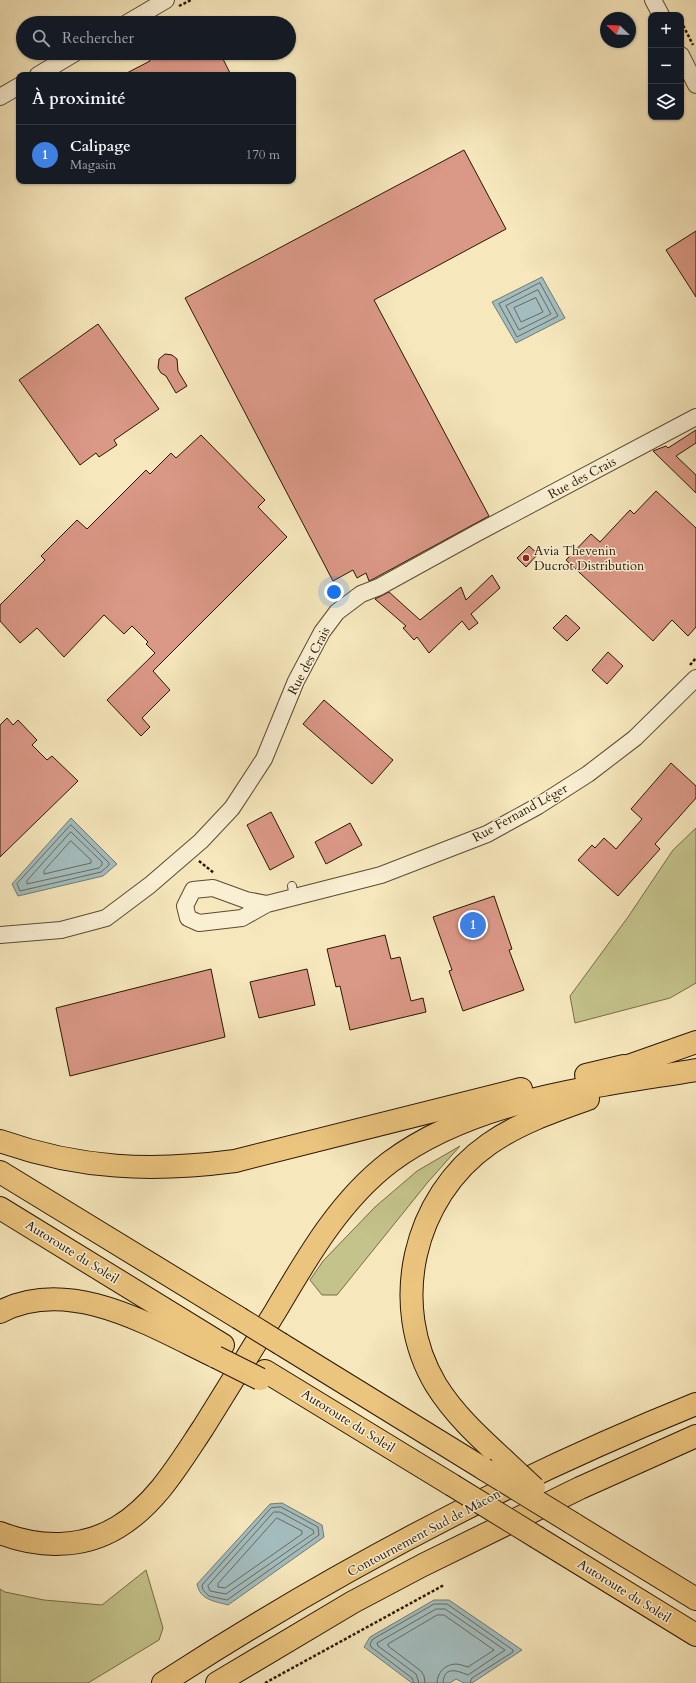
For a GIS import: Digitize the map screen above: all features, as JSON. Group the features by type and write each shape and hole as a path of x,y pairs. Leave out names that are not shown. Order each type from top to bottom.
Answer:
{"highway":[{"path":"493,1464 474,1432 447,1400 436,1384 421,1352 414,1322 412,1290 415,1259 423,1228 438,1198 452,1178 488,1144 531,1121 696,1042"},
{"path":"0,1140 21,1148 54,1157 119,1167 153,1168 194,1166 235,1161 470,1101 632,1073 696,1070"},
{"path":"0,1533 14,1539 34,1543 51,1545 70,1544 102,1536 118,1527 134,1515 161,1488 180,1463 304,1263 337,1215 354,1194 389,1163 417,1143 437,1132 464,1121 632,1073"},
{"path":"0,1172 281,1344 493,1464 572,1523 696,1599"},
{"name":"Autoroute du Soleil","path":"0,1208 220,1351 365,1432 696,1635"},
{"path":"0,1312 20,1304 36,1301 66,1300 83,1302 112,1309 220,1351"},
{"name":"Contournement Sud de Mâcon","path":"163,1683 205,1656 318,1589 441,1521 581,1453 696,1404"},
{"path":"217,1683 353,1602 423,1565 580,1488 696,1436"}],"street":[{"path":"139,16 166,0"},
{"path":"654,0 660,12"},
{"path":"43,72 63,60"},
{"path":"684,61 696,86"},
{"path":"0,97 16,88"},
{"name":"Rue des Crais","path":"0,935 61,930 106,918 150,885 188,852 232,808 264,759 296,681 322,632 337,612 361,594 379,587 477,533 696,417"},
{"name":"Rue Fernand Léger","path":"267,904 293,892 381,875 487,834 538,806 588,774 635,738 691,673"}],"path":[{"path":"684,27 696,51"},
{"path":"691,673 696,658"},
{"path":"188,852 218,877"},
{"path":"265,1683 444,1585"}],"shaded area":[{"path":"696,828 696,983 670,998 575,1023 570,996 628,917 673,850"},
{"path":"460,1146 428,1182 337,1295 322,1295 310,1280 323,1261 375,1207 417,1171"},
{"path":"146,1570 163,1628 159,1640 88,1683 0,1683 0,1589 5,1592 44,1600 102,1605"}],"water":[{"path":"542,277 565,318 516,343 492,302"},
{"path":"71,818 117,864 103,876 18,896 12,884"},
{"path":"282,1503 322,1525 324,1537 228,1605 204,1597 197,1584 270,1504"},
{"path":"434,1600 449,1600 522,1650 472,1683 464,1683 456,1679 450,1683 412,1683 364,1647 370,1637"}],"building":[{"path":"224,60 230,72 129,72 150,61"},
{"path":"464,150 506,229 374,300 489,516 369,581 366,573 357,578 353,570 333,581 185,298"},
{"path":"696,231 696,297 666,250"},
{"path":"98,324 159,409 114,440 117,445 99,457 96,453 80,465 19,380"},
{"path":"165,354 172,355 177,359 178,371 187,386 176,393 166,376 161,373 158,368 159,359"},
{"path":"696,430 696,443 676,456 696,475 696,493 653,451 666,446 668,448"},
{"path":"201,435 265,500 258,507 287,537 153,671 170,690 142,718 150,727 141,736 107,700 155,653 146,644 148,642 132,626 124,634 104,615 64,657 37,628 20,643 0,621 0,605 45,560 41,556 77,520 87,529 146,470 150,474 171,453 176,458"},
{"path":"656,491 696,528 696,627 688,636 672,620 653,641 566,560 591,534 600,542 630,510 634,514"},
{"path":"529,546 538,554 526,567 517,558"},
{"path":"492,575 500,588 471,614 478,623 469,630 462,621 429,653 417,637 414,640 403,628 406,626 375,599 389,592 420,620 461,587 466,600"},
{"path":"566,615 580,628 567,641 553,628"},
{"path":"608,652 623,666 607,684 592,670"},
{"path":"324,700 393,760 372,784 303,724"},
{"path":"7,718 13,725 18,720 37,740 32,745 47,760 52,756 78,781 0,857 0,725"},
{"path":"671,763 696,786 696,798 655,844 660,849 618,896 578,860 592,845 595,848 604,838 616,849 642,819 631,809"},
{"path":"271,812 294,857 270,870 247,825"},
{"path":"350,823 362,845 326,864 315,842"},
{"path":"494,896 512,949 509,950 524,990 463,1011 449,971 452,970 433,917"},
{"path":"385,935 391,959 400,957 411,1001 423,998 426,1012 350,1030 340,986 336,987 327,949"},
{"path":"211,969 225,1037 70,1076 56,1008"},
{"path":"307,969 315,1005 259,1018 250,982"}],"place":[{"name":"Avia Thevenin Ducrot Distribution","path":"526,558"},
{"name":"Calipage","path":"473,925"}]}
